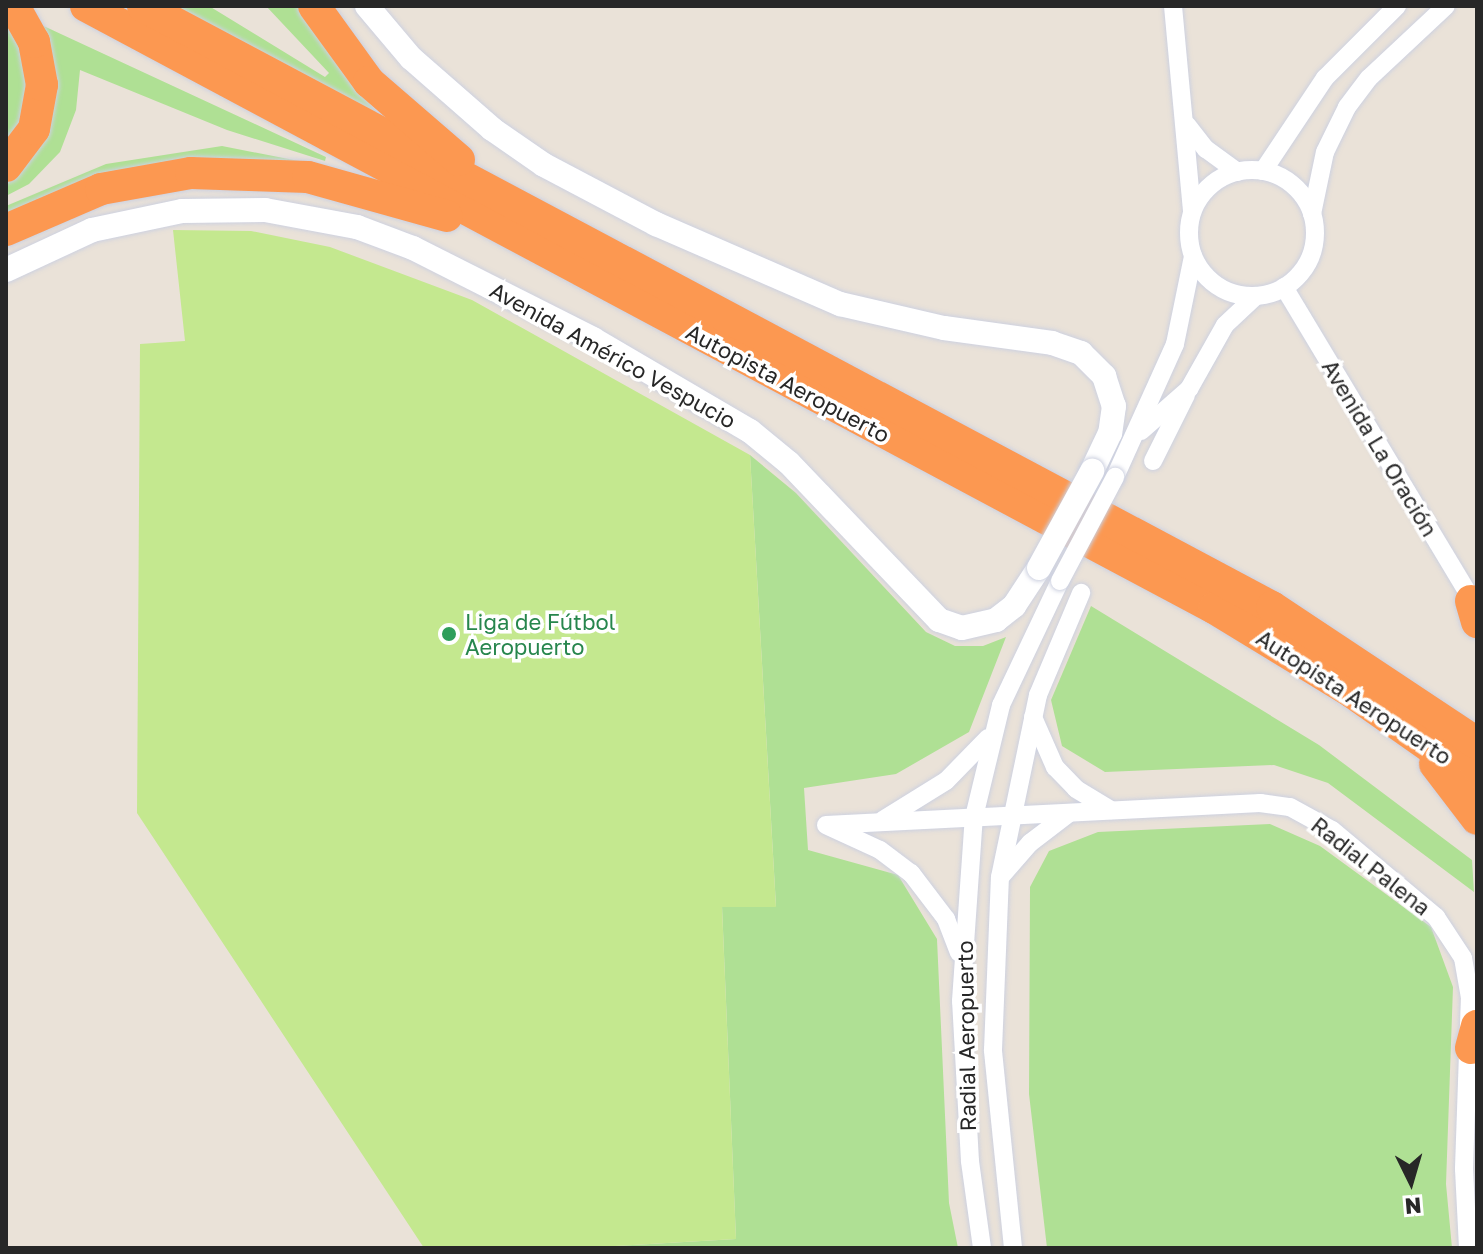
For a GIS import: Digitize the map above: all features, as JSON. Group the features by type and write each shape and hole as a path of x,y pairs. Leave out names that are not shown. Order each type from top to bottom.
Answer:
{"highway":[{"path":"6,166 34,129 42,85 34,42 14,6"},
{"name":"Autopista Aeropuerto","path":"86,6 1272,607 1477,743"},
{"name":"Autopista Aeropuerto","path":"143,6 513,220 1214,608 1401,725 1477,780"},
{"path":"314,6 352,61 391,104 513,220"},
{"path":"6,230 101,189 160,176 236,172 335,182 513,220"},
{"path":"1401,725 1477,819"}],"street":[{"name":"Avenida Américo Vespucio","path":"6,270 92,230 182,211 265,210 357,227 413,248 593,339 750,431 789,463 939,620 962,628 996,620 1049,574 1103,474 1114,406 1104,376 1081,353 1052,343 944,328 840,304 656,224 544,165 492,129 411,58 367,6"},
{"path":"1128,449 1175,344 1193,256 1187,125 1173,6"},
{"path":"1263,171 1325,78 1397,6"},
{"path":"1153,461 1225,325 1256,296 1284,287 1312,253 1312,214 1325,152 1347,107 1369,78 1446,6"},
{"path":"1187,125 1206,149 1238,172"},
{"path":"1192,213 1212,184 1238,172 1263,171 1293,186 1312,214"},
{"path":"1193,256 1222,289 1256,296"},
{"name":"Avenida La Oración","path":"1284,287 1475,611"},
{"path":"1103,474 1152,418 1189,389"},
{"name":"Radial Aeropuerto","path":"982,1248 966,1113 961,960 974,817 993,731 1049,574"},
{"name":"Radial Aeropuerto","path":"1013,1248 993,1050 1000,877 1044,673 1081,593"},
{"path":"1033,714 1055,767 1087,798 1112,810"},
{"name":"Radial Aeropuerto","path":"880,821 954,775 993,731"},
{"name":"Radial Palena","path":"961,960 946,919 911,873 880,850 826,825 1274,804 1332,830 1405,889 1451,935 1470,987 1474,1037 1464,1158 1468,1248"},
{"path":"1000,877 1030,843 1071,812"}],"green space":[{"path":"161,6 209,6 325,77 329,73 266,6 300,6 344,75 382,118"},
{"path":"6,15 16,28 32,95 6,153"},
{"path":"35,22 326,157 325,161 227,130 80,70 76,110 60,152 29,184 6,196"},
{"path":"222,146 304,162 6,220 6,206 106,164"},
{"name":"Liga de Fútbol Aeropuerto","path":"173,230 251,231 330,247 472,300 750,455 776,907 722,907 736,1239 581,1248 424,1248 137,813 140,344 185,341"},
{"path":"750,455 796,493 926,632 955,646 983,646 1006,637 969,732 896,774 804,788 808,850 898,875 937,939 949,1203 958,1248 581,1248 736,1239 722,906 776,906"},
{"path":"1091,606 1319,745 1472,860 1474,892 1328,783 1274,765 1105,772 1062,746 1051,700"},
{"path":"1270,824 1320,846 1431,927 1453,987 1446,1184 1452,1248 1047,1248 1029,1094 1030,887 1049,851 1098,832"}],"place":[{"name":"Liga de Fútbol Aeropuerto","path":"449,634"}]}
